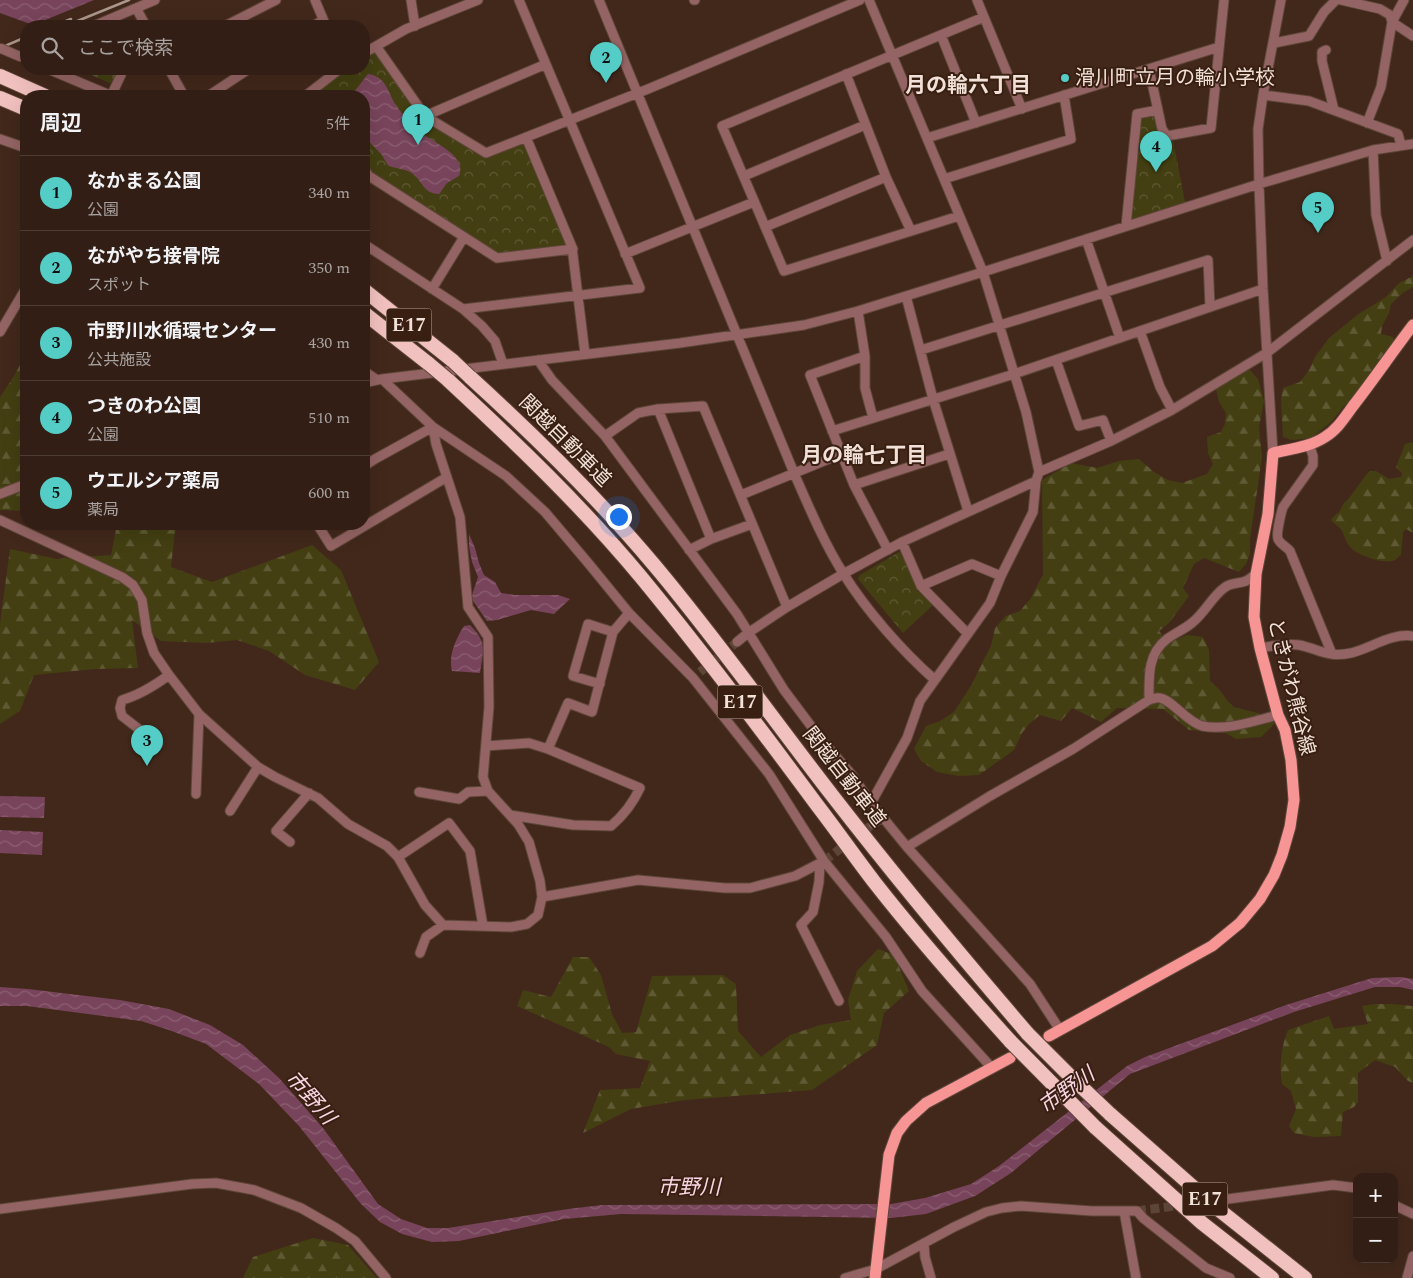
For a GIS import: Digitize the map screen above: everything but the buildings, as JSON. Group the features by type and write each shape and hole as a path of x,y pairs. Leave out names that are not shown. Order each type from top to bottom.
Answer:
{"highway":[{"path":"0,76 32,90"},
{"path":"0,98 20,106"},
{"name":"関越自動車道","path":"370,295 470,376 526,428 616,521 710,634 830,793 892,871 1028,1034 1110,1114 1218,1209 1305,1278"},
{"name":"関越自動車道","path":"370,318 448,380 560,487 602,533 640,576 748,712 875,882 962,988 1011,1042 1095,1127 1202,1223 1272,1278"}],"main road":[{"path":"1273,452 1309,444 1327,436 1342,421 1411,329"},
{"name":"ときがわ熊谷線","path":"1049,1036 1212,946 1240,923 1260,899 1274,875 1282,855 1290,827 1294,800 1291,760 1285,730 1278,715 1260,648 1254,617 1256,574 1268,514 1273,452"},
{"path":"875,1274 889,1155 897,1133 906,1120 926,1103 1010,1058"}],"street":[{"path":"106,20 155,0"},
{"path":"237,20 276,0"},
{"path":"315,0 323,20"},
{"path":"411,0 415,26"},
{"path":"370,50 415,26 478,0"},
{"path":"463,309 640,288 519,0"},
{"path":"599,0 820,533 843,574 867,607 935,680"},
{"path":"376,46 426,116 486,153 638,93 860,0"},
{"path":"869,0 983,272 1026,412 1039,472 1036,481 1033,512 1001,576 990,603 920,701 907,738 871,803"},
{"path":"977,0 1022,109"},
{"path":"1150,69 1162,129 1167,136 1211,128 1224,0"},
{"path":"1273,452 1263,289 1258,129 1282,0"},
{"path":"1274,43 1308,36 1324,12 1336,0"},
{"path":"1341,0 1381,5 1390,15 1392,22 1413,36"},
{"path":"1367,123 1381,88 1392,22 1404,0"},
{"path":"136,8 143,20"},
{"path":"959,216 784,271 722,126 984,17"},
{"path":"941,35 976,123"},
{"path":"927,138 1219,47"},
{"path":"0,48 20,56"},
{"path":"1326,50 1322,52 1322,62 1334,110"},
{"path":"426,116 546,64"},
{"path":"846,74 886,177 911,231"},
{"path":"62,75 97,90"},
{"path":"114,90 122,75"},
{"path":"172,75 181,90"},
{"path":"217,90 240,75"},
{"path":"314,90 333,75"},
{"path":"1263,94 1309,100 1398,134 1401,145"},
{"path":"944,179 1071,139 1064,95"},
{"path":"1126,226 1137,114 1158,110"},
{"path":"744,176 865,125"},
{"path":"526,137 573,250 585,354"},
{"path":"0,139 20,146"},
{"path":"370,382 804,325 858,311 1259,184 1373,150 1413,144"},
{"path":"1373,150 1376,215 1387,261"},
{"path":"765,227 886,177"},
{"path":"370,179 497,258 573,250"},
{"path":"625,254 754,202"},
{"path":"432,289 464,237"},
{"path":"1086,239 1120,338"},
{"path":"1039,472 1110,441 1172,410 1268,352 1413,240"},
{"path":"370,248 463,309 495,341 503,364"},
{"path":"921,350 1208,260 1210,307"},
{"path":"832,431 1014,374 1263,289"},
{"path":"906,296 933,400 968,512"},
{"path":"0,332 20,298"},
{"path":"858,311 865,356 865,388 873,418"},
{"path":"1140,331 1160,387 1172,410"},
{"path":"865,356 810,375 854,484 888,550"},
{"path":"538,360 552,380 604,436 737,614 784,690 820,738 852,775 871,803 907,847 1030,984 1060,1030"},
{"path":"1056,360 1079,426 1102,420 1110,441"},
{"path":"370,374 380,380 433,427 506,476 545,512 629,613 696,675 769,774 822,862 886,937 922,991 992,1068"},
{"path":"604,436 638,413 658,409 703,406 787,607"},
{"path":"658,409 711,539"},
{"path":"370,462 433,427"},
{"path":"420,953 426,937 442,925 511,927 527,924 538,916 542,897 540,881 529,842 518,824 488,791 483,777 489,707 488,638 468,607 460,517 436,444 433,427"},
{"path":"1309,444 1313,456 1313,466 1284,507 1281,513 1277,537 1279,542 1290,551 1332,654"},
{"path":"741,495 841,454"},
{"path":"854,484 949,454"},
{"path":"370,522 447,477"},
{"path":"737,642 787,607 902,542 1036,481"},
{"path":"0,494 20,486"},
{"path":"0,520 20,530"},
{"path":"689,550 711,539 752,524"},
{"path":"21,530 133,585 142,600 147,633 154,653 199,714 258,767 318,798 348,824 387,846 398,857 425,905 442,925"},
{"path":"321,530 330,546 357,530"},
{"path":"902,542 921,586 968,634"},
{"path":"921,586 972,564 1001,576"},
{"path":"1149,700 1149,680 1152,659 1156,650 1166,640 1192,624 1223,588 1232,583 1245,581 1256,574"},
{"path":"548,749 568,703 592,712 614,632 629,613"},
{"path":"600,684 573,676 588,624 614,632"},
{"path":"1260,648 1289,644 1323,653 1353,653 1402,634 1413,636"},
{"path":"158,744 122,716 120,708 122,700 150,688 169,675"},
{"path":"907,847 990,796 1073,749 1149,700 1159,697 1186,717 1199,725 1207,727 1226,728 1278,715"},
{"path":"196,794 199,714"},
{"path":"486,746 529,744 548,749 640,788 633,802 611,826 573,825 510,815"},
{"path":"230,811 258,767"},
{"path":"419,792 459,799 468,792 488,791"},
{"path":"290,842 276,831 309,793"},
{"path":"873,824 882,816"},
{"path":"398,857 449,823 470,851 483,926"},
{"path":"542,897 638,880 725,888 750,888 794,876 822,862"},
{"path":"822,862 813,912 801,925 839,1001"},
{"path":"0,1209 192,1184 216,1184 254,1190 301,1208 336,1228 354,1241 386,1278"},
{"path":"1228,1199 1327,1186 1340,1185 1353,1187"},
{"path":"845,1278 875,1274 924,1243 986,1212 1021,1206 1137,1211 1142,1218 1206,1268 1230,1278"},
{"path":"1398,1207 1413,1214"},
{"path":"1124,1211 1136,1278"},
{"path":"924,1243 925,1257 931,1278"},
{"path":"1407,1278 1413,1256"}],"green space":[{"path":"376,46 425,116 486,153 526,137 572,247 497,258 370,173 370,90 315,90 333,75 370,75 370,50"},
{"path":"92,75 116,75 112,84"},
{"path":"1158,110 1162,129 1172,135 1186,207 1126,226 1137,114"},
{"path":"1413,276 1413,287 1404,292 1391,304 1389,313 1382,326 1381,334 1393,337 1394,342 1357,394 1331,422 1311,438 1292,440 1283,437 1281,399 1283,388 1300,382 1329,338 1357,315 1386,297 1399,283"},
{"path":"20,365 20,511 0,510 0,397"},
{"path":"1248,368 1258,379 1264,401 1259,427 1262,457 1250,539 1250,554 1246,564 1239,572 1204,558 1194,564 1183,588 1189,596 1169,623 1159,631 1169,643 1187,635 1203,637 1209,650 1210,681 1234,707 1261,714 1275,723 1261,737 1236,739 1226,733 1189,730 1163,709 1117,708 1101,722 1072,708 1061,721 1040,715 1022,733 1014,750 979,775 959,776 937,772 921,761 914,749 926,726 940,721 954,712 972,684 991,646 995,628 1006,616 1020,611 1031,598 1043,574 1042,480 1071,463 1097,468 1119,461 1139,459 1154,472 1168,480 1182,483 1207,474 1213,464 1208,453 1207,437 1221,432 1225,424 1226,413 1219,402 1216,389"},
{"path":"1413,442 1413,533 1406,529 1403,532 1401,555 1395,560 1379,561 1366,557 1351,548 1341,530 1331,520 1370,471 1376,471 1389,479 1401,477 1402,473 1396,467 1405,444"},
{"path":"116,530 176,530 171,567 212,582 312,545 341,570 379,662 355,690 305,675 269,651 237,640 206,643 161,641 132,620 138,668 95,669 34,675 20,711 0,724 0,624 10,549 57,559 111,555"},
{"path":"899,552 902,554 917,590 933,605 903,633 858,579 860,575"},
{"path":"878,949 894,955 909,991 884,1013 877,1045 812,1090 685,1100 631,1109 583,1133 600,1090 640,1088 650,1061 616,1054 609,1047 517,1006 523,990 551,997 573,957 589,957 601,975 612,1014 622,1033 636,1032 652,976 723,975 736,984 738,1031 761,1057 790,1035 820,1025 851,1020 848,1000 857,971"},
{"path":"1375,1004 1413,1006 1413,1083 1408,1081 1395,1067 1375,1060 1358,1073 1358,1102 1354,1107 1343,1112 1341,1136 1314,1137 1294,1133 1289,1126 1296,1109 1291,1091 1282,1084 1281,1070 1282,1050 1288,1030 1329,1016 1334,1029 1368,1024 1362,1006"},
{"path":"313,1238 348,1245 377,1278 243,1278 253,1257"}],"water":[{"path":"0,0 94,0 45,20 20,20 0,13"},
{"path":"367,75 374,75 379,78 404,116 424,135 446,149 458,161 460,168 459,176 447,183 439,194 427,190 411,172 389,166 370,142 370,90 356,90"},
{"path":"469,534 484,575 495,582 501,593 515,595 558,595 570,599 554,614 531,610 487,621 471,598 478,577 472,562"},
{"path":"470,625 482,642 483,652 480,673 452,671 451,659 456,642 464,626"},
{"path":"0,796 45,797 44,818 0,817"},
{"path":"0,830 43,832 42,855 0,853"},
{"path":"1401,977 1413,979 1413,990 1400,987 1375,987 1294,1012 1130,1074 1011,1173 975,1196 926,1214 891,1218 621,1214 564,1219 459,1241 432,1242 402,1234 380,1222 361,1204 299,1126 259,1084 206,1044 141,1021 27,1006 0,1006 0,987 28,989 120,1000 169,1009 210,1025 243,1045 279,1078 323,1128 378,1204 401,1219 427,1228 448,1228 602,1205 891,1204 925,1198 971,1184 999,1166 1127,1066 1145,1057 1286,1005 1372,978"}],"tunnel":[{"path":"700,672 737,642"},
{"path":"824,861 873,824"},
{"path":"1137,1211 1228,1199"}],"railway":[{"path":"80,20 129,0"},
{"path":"0,48 20,40"}],"place":[{"name":"滑川町立月の輪小学校","path":"1065,78"},
{"name":"ながやち接骨院","path":"606,83"},
{"name":"なかまる公園","path":"418,145"},
{"name":"つきのわ公園","path":"1156,172"},
{"name":"ウエルシア薬局","path":"1318,233"},
{"name":"市野川水循環センター","path":"147,766"}],"district":[{"name":"月の輪六丁目","path":"968,86"},
{"name":"月の輪七丁目","path":"864,456"}],"water label":[{"name":"市野川","path":"1067,1091"},
{"name":"市野川","path":"310,1098"},
{"name":"市野川","path":"689,1188"}]}
